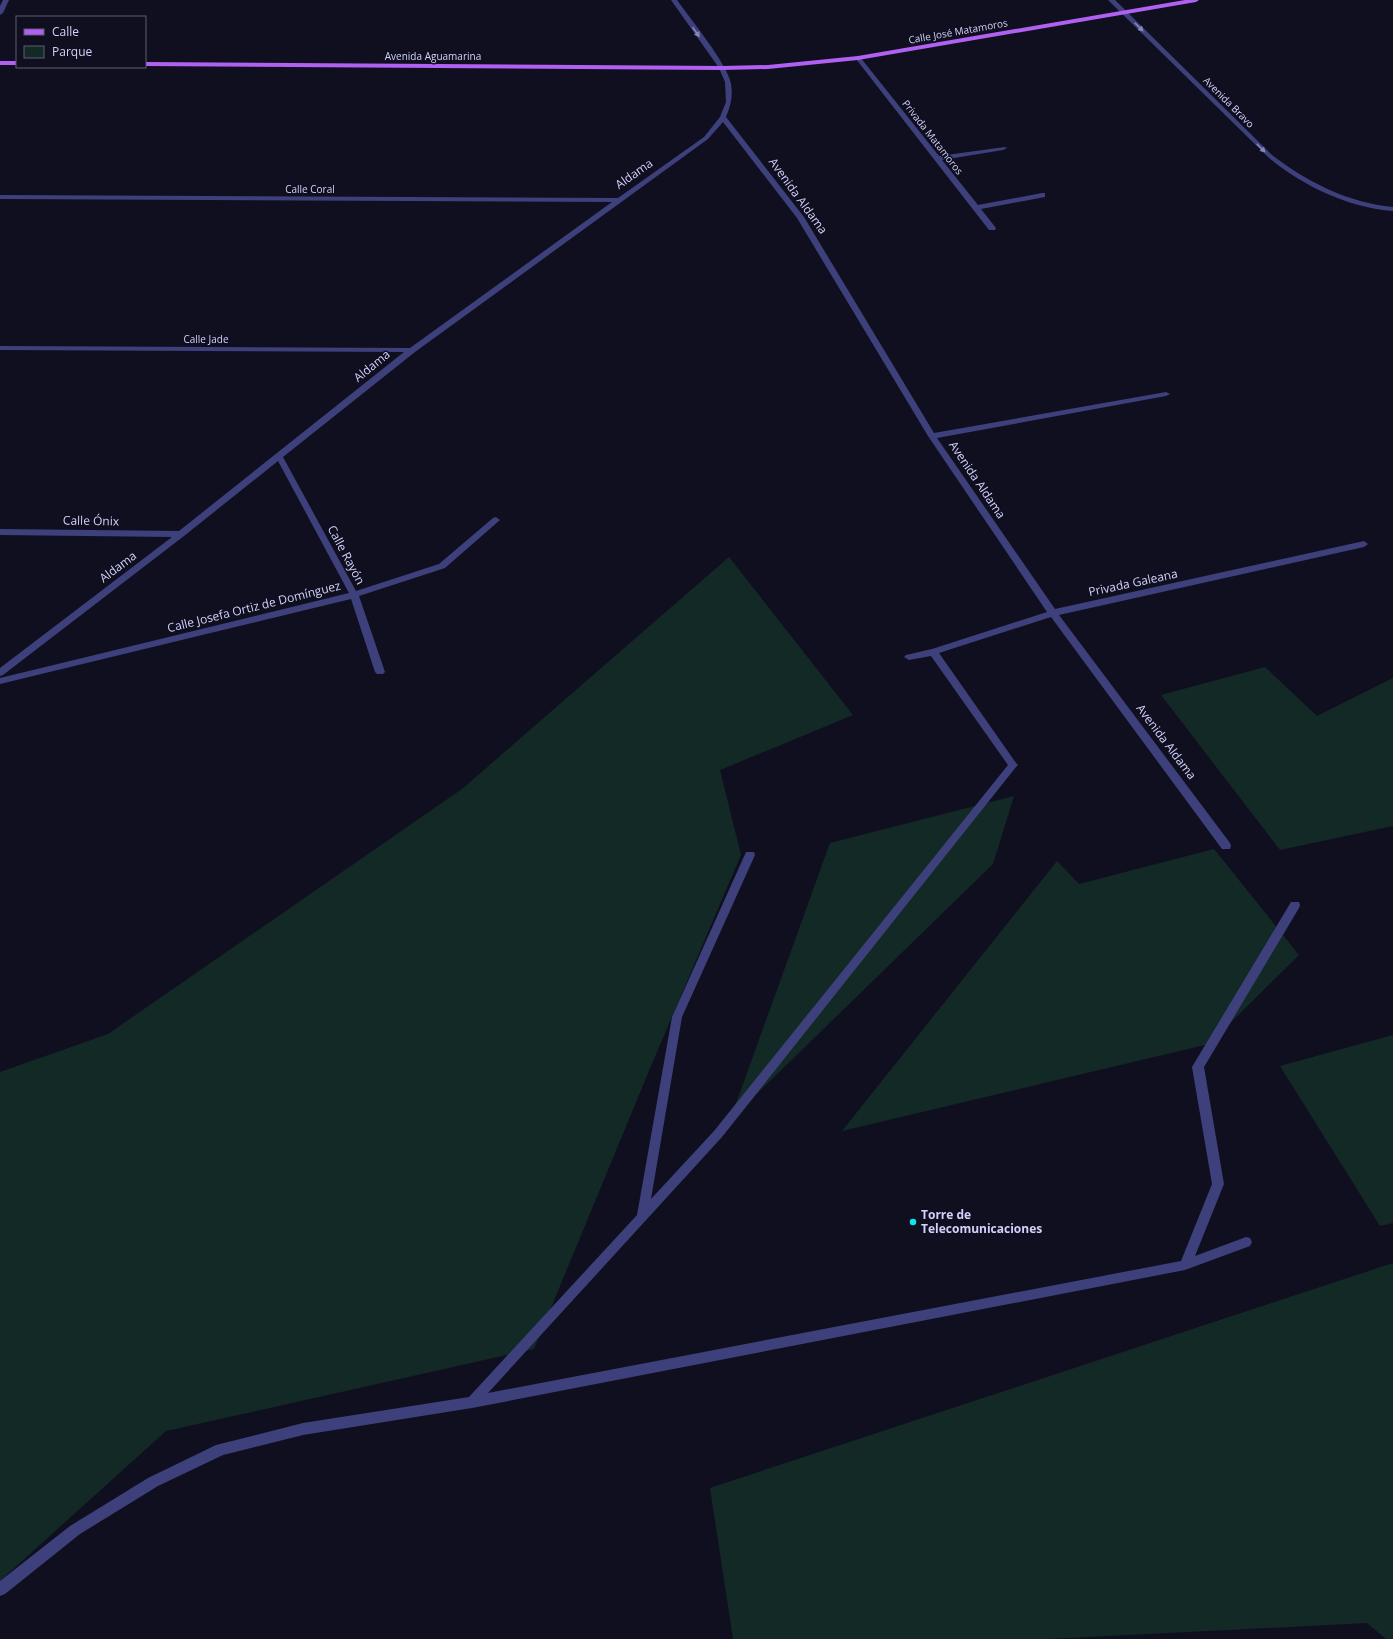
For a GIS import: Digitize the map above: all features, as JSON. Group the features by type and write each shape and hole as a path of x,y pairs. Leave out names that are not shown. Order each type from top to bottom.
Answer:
{"main road":[{"name":"Calle José Matamoros","path":"722,68 768,67 858,58 1196,0"},
{"path":"0,63 16,63"},
{"name":"Avenida Aguamarina","path":"146,64 722,68"}],"street":[{"path":"0,13 6,0"},
{"path":"674,0 722,68"},
{"name":"Avenida Bravo","path":"1111,0 1270,156 1296,176 1348,199 1385,209 1393,209"},
{"name":"Privada Matamoros","path":"858,58 992,228"},
{"name":"Aldama","path":"0,673 181,534 412,350 706,138 723,117 729,102 728,82 722,68"},
{"name":"Avenida Aldama","path":"723,117 800,217 932,436 1053,613 1226,846"},
{"path":"937,159 1004,148"},
{"path":"975,208 1042,195"},
{"name":"Calle Coral","path":"0,198 619,200"},
{"name":"Calle Jade","path":"0,348 412,350"},
{"path":"932,436 1166,394"},
{"name":"Calle Rayón","path":"280,456 354,595 380,672"},
{"name":"Calle Josefa Ortiz de Domínguez","path":"0,680 354,595 442,566 496,520"},
{"name":"Calle Ónix","path":"0,532 181,534"},
{"name":"Privada Galeana","path":"909,657 932,652 1053,613 1364,544"},
{"path":"472,1402 718,1134 1013,765 932,652"},
{"path":"642,1217 677,1016 750,854"},
{"path":"1185,1265 1218,1184 1198,1068 1295,905"},
{"path":"0,1589 76,1530 153,1482 221,1448 303,1429 472,1402 1185,1265 1246,1242"}],"green space":[{"path":"729,557 853,715 720,770 741,855 651,1066 534,1349 166,1431 0,1581 0,1072 108,1034 462,789"},
{"path":"1265,667 1317,716 1393,678 1393,826 1280,850 1161,695"},
{"path":"1014,796 993,864 730,1120 830,843"},
{"path":"1214,849 1299,955 1209,1044 842,1131 1057,861 1079,884"},
{"path":"1393,1035 1393,1223 1380,1226 1280,1066"},
{"path":"1393,1263 1393,1639 1386,1639 1367,1623 1049,1639 733,1639 710,1488"}],"place":[{"name":"Torre de Telecomunicaciones","path":"913,1222"}]}
